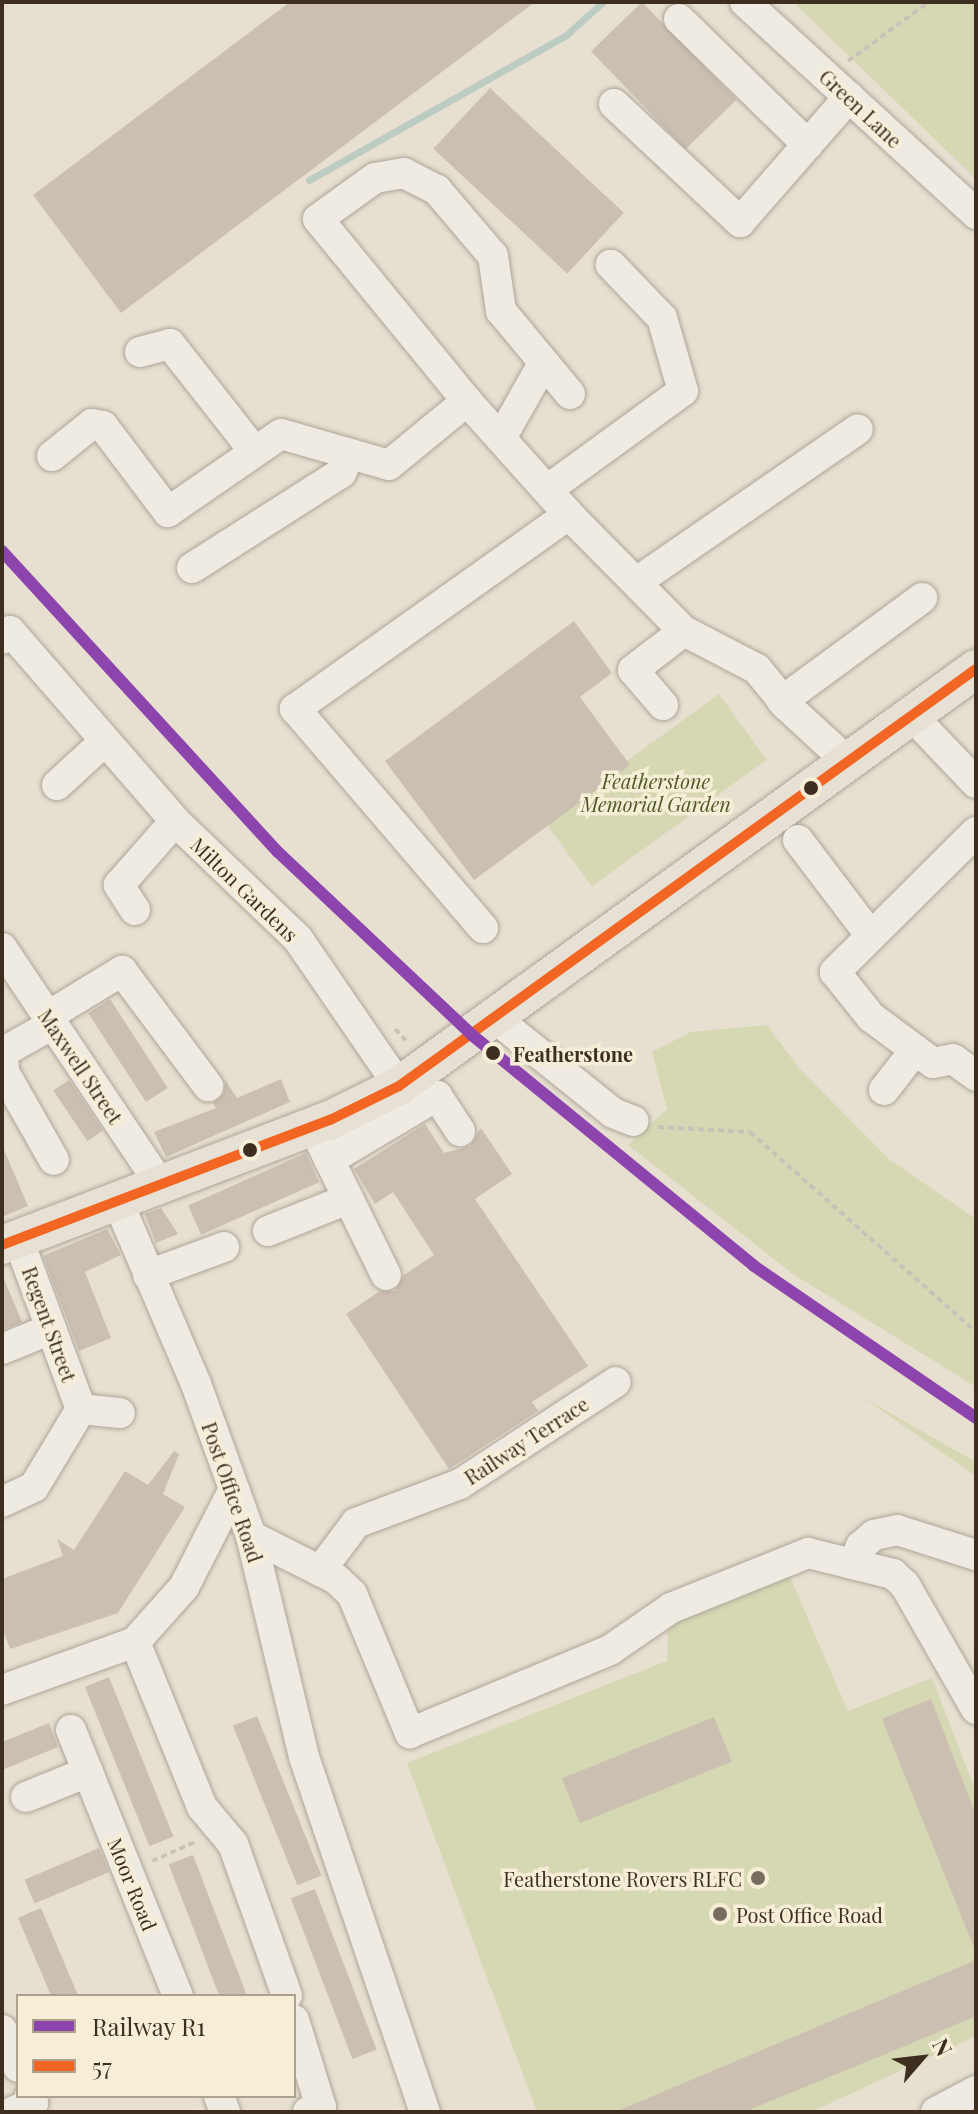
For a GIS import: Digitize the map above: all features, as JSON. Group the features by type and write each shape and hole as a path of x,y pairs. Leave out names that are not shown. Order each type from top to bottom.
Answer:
{"main road":[{"path":"10,1242 160,1184 321,1144 976,669"}],"street":[{"name":"Green Lane","path":"745,2 976,214"},
{"path":"679,19 808,145"},
{"path":"614,104 740,222 808,145 838,87"},
{"path":"570,394 501,311 493,256 437,190 404,173 375,178 318,219 467,401 569,514 684,631 757,669 782,701 849,763"},
{"path":"547,490 683,391 662,318 611,265"},
{"path":"140,352 170,344 255,452"},
{"path":"501,438 544,362"},
{"path":"52,456 92,424 103,426 168,512 281,434 389,465 467,401"},
{"path":"638,581 858,429"},
{"path":"192,568 341,473 350,454"},
{"path":"483,928 295,709 569,514"},
{"path":"782,701 922,598"},
{"name":"Milton Gardens","path":"2,639 10,631 175,821 298,939 399,1086"},
{"path":"663,705 633,670 684,631"},
{"path":"913,717 976,783"},
{"path":"57,785 104,742"},
{"path":"135,910 119,885 175,821"},
{"path":"964,1067 933,1063 915,1050 871,1017 835,972 976,832"},
{"path":"798,840 870,935"},
{"name":"Maxwell Street","path":"2,948 160,1184"},
{"path":"54,1160 4,1072 5,1051 122,971 208,1086"},
{"path":"495,1018 613,1113 634,1121"},
{"path":"884,1090 915,1050"},
{"path":"386,1275 321,1144 437,1096 460,1131"},
{"path":"268,1231 348,1199"},
{"name":"Post Office Road","path":"118,1202 251,1536 304,1757 425,2112"},
{"name":"Regent Street","path":"10,1242 51,1329 81,1409"},
{"path":"148,1275 224,1247"},
{"path":"2,1349 51,1329"},
{"name":"Railway Terrace","path":"320,1571 356,1523 460,1484 616,1382"},
{"path":"2,1502 34,1487 81,1409 120,1413"},
{"path":"2,1690 135,1642 184,1587 234,1489"},
{"path":"854,1564 861,1546 874,1535 897,1530 976,1555"},
{"path":"251,1536 320,1571 352,1594 410,1733 610,1650 671,1608 808,1553 893,1574 905,1585 976,1709"},
{"path":"135,1642 202,1807 233,1844 286,1994"},
{"name":"Moor Road","path":"71,1730 177,1994"},
{"path":"26,1797 88,1772"},
{"path":"296,2026 321,2107 308,2112"},
{"path":"2,2030 16,2062"},
{"path":"936,2112 976,2091"},
{"path":"12,2112 33,2103 31,2098"}],"path":[{"path":"838,87 929,2"},
{"path":"634,1121 677,1131 750,1132 976,1332"},
{"path":"128,1871 222,1831"}],"green space":[{"path":"793,2 976,2 976,179"},
{"name":"Featherstone Memorial Garden","path":"719,694 767,760 592,886 544,821"},
{"path":"767,1025 798,1067 889,1159 976,1219 976,1387 793,1274 628,1145 667,1109 652,1052 691,1032"},
{"path":"862,1397 976,1462 976,1476"},
{"name":"Post Office Road","path":"790,1577 848,1711 932,1678 976,1792 976,2036 811,2112 537,2112 407,1763 667,1661 668,1626"}],"building":[{"path":"290,2 535,2 121,313 33,195"},
{"path":"642,2 736,100 685,149 591,51"},
{"path":"490,88 624,213 567,274 433,149"},
{"path":"574,621 612,673 580,697 630,765 474,880 385,761"},
{"path":"110,999 168,1088 146,1102 88,1013"},
{"path":"281,1079 290,1102 166,1157 154,1132 216,1108 213,1103 224,1094 225,1080 237,1098"},
{"path":"69,1080 103,1131 87,1141 53,1091"},
{"path":"425,1124 444,1153 470,1146 481,1128 512,1174 475,1199 588,1366 532,1402 538,1411 449,1469 346,1314 380,1291 395,1291 404,1275 434,1255 393,1192 375,1204 354,1169"},
{"path":"2,1145 28,1206 2,1217"},
{"path":"306,1153 319,1182 201,1235 188,1205"},
{"path":"161,1208 178,1234 156,1243 145,1214"},
{"path":"107,1229 121,1255 85,1272 111,1338 79,1351 43,1256"},
{"path":"2,1274 22,1322 2,1330"},
{"path":"174,1451 179,1454 163,1494 185,1507 118,1613 10,1649 2,1627 2,1579 63,1556 57,1539 74,1550 125,1471 148,1485"},
{"path":"109,1677 173,1836 149,1846 85,1687"},
{"path":"931,1699 976,1815 975,1950 882,1719"},
{"path":"257,1716 321,1875 297,1885 233,1726"},
{"path":"714,1717 732,1762 580,1823 562,1778"},
{"path":"49,1723 58,1747 2,1770 2,1742"},
{"path":"99,1848 109,1872 35,1904 24,1880"},
{"path":"193,1855 246,1994 219,1994 169,1864"},
{"path":"315,1889 377,2050 352,2059 291,1898"},
{"path":"41,1908 78,1994 50,1994 18,1918"},
{"path":"976,1960 976,2016 905,2046 744,2112 615,2112"}],"waterway":[{"path":"309,180 566,35 603,2"}],"rail line":[{"name":"R1","path":"2,551 278,852 472,1035 754,1266 976,1418"}],"transit line":[{"name":"57","path":"2,1245 330,1120 399,1086 976,669"}],"place":[{"name":"Featherstone","path":"493,1053"},
{"name":"Featherstone Rovers RLFC","path":"758,1878"},
{"name":"Post Office Road","path":"720,1914"}]}
